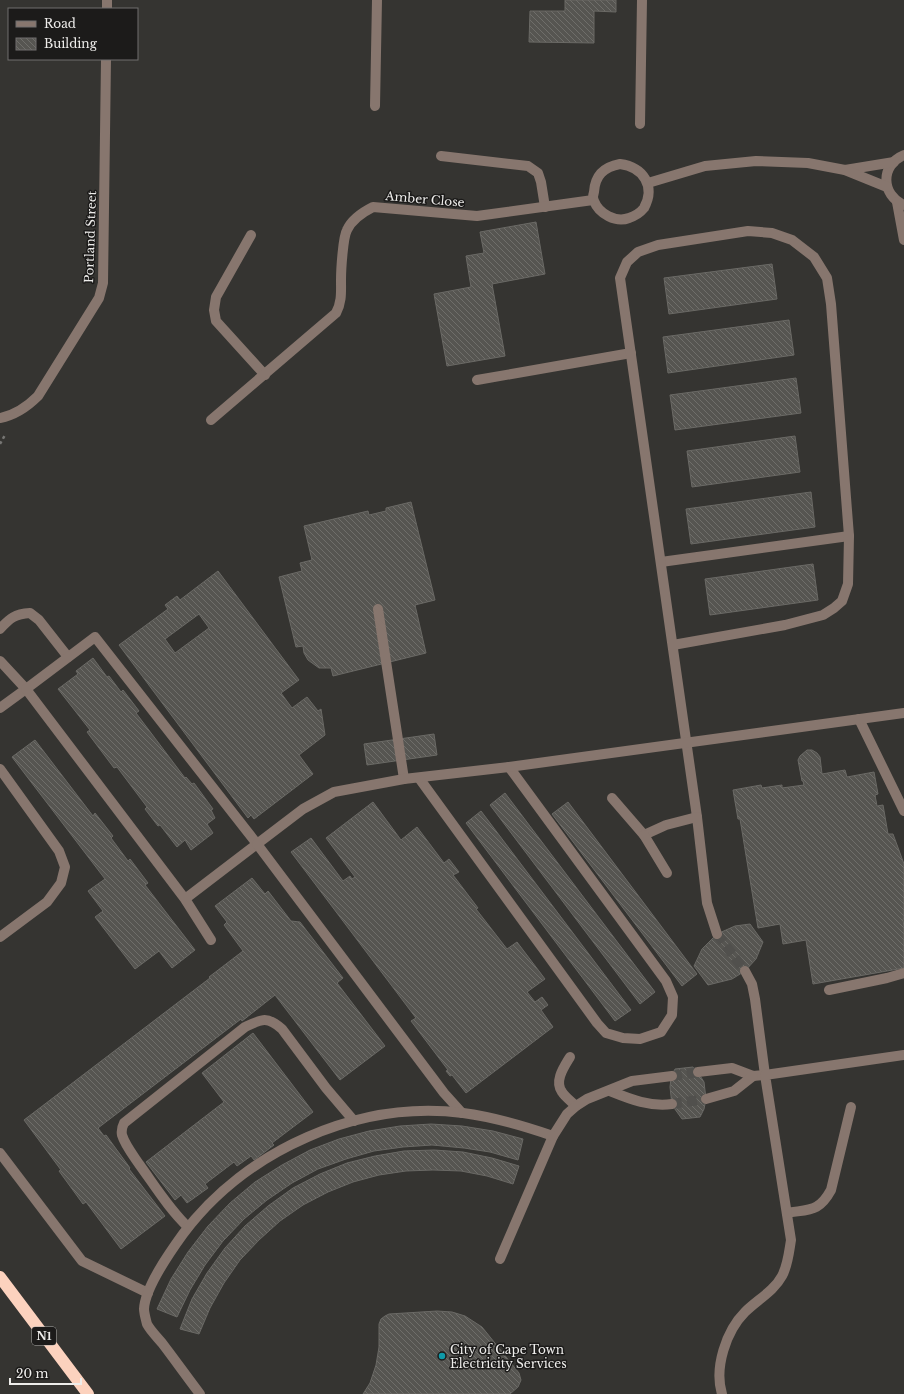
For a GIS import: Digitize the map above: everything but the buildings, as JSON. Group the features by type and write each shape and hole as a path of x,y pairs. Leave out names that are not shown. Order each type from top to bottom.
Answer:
{"highway":[{"name":"N1","path":"0,1277 88,1394"}],"street":[{"path":"375,106 377,0"},
{"path":"640,124 642,0"},
{"name":"Portland Street","path":"0,418 18,412 29,405 38,396 99,298 101,292 103,283 106,60"},
{"path":"845,170 901,155"},
{"path":"901,155 887,174 887,187 889,193 901,204 904,240"},
{"path":"441,156 528,166 538,172 545,207"},
{"path":"648,183 705,166 756,161 808,163 845,170 887,187"},
{"path":"620,164 629,165 637,169 648,183 649,192 647,202 642,210 635,216 626,219 617,219 608,216 601,211 593,200 594,185 598,177 604,170 611,166 620,164"},
{"name":"Amber Close","path":"211,420 336,313 341,299 341,279 347,230 360,214 373,207 477,216 593,200"},
{"path":"672,645 785,625 823,615 842,601 848,584 849,536 831,304 827,278 814,257 792,240 772,234 748,231 658,246 638,252 627,262 620,278 672,645 687,743 707,903 717,934"},
{"path":"252,235 216,297 214,310 216,321 264,375"},
{"path":"477,380 631,353"},
{"path":"661,562 849,536"},
{"path":"378,609 404,779"},
{"path":"0,629 9,620 20,614 30,613 39,620 68,657"},
{"path":"0,708 95,637 257,844 462,1113"},
{"path":"0,661 26,689 185,899 210,940"},
{"path":"185,899 304,809 334,792 404,779 509,767 904,713"},
{"path":"859,719 904,811"},
{"path":"419,778 592,1016 606,1033 623,1038 640,1039 660,1032 672,1015 673,997 666,981 509,767"},
{"path":"0,768 59,851 65,867 60,883 47,902 0,937"},
{"path":"612,798 644,834 667,873"},
{"path":"644,834 666,825 697,817"},
{"path":"722,1394 720,1387 720,1363 728,1336 744,1313 769,1292 782,1276 786,1265 791,1240 765,1075 755,999 752,984 745,971"},
{"path":"829,990 904,973"},
{"path":"188,1227 166,1202 150,1180 127,1145 122,1136 121,1130 124,1123 245,1027 260,1020 275,1022 282,1029 326,1088 354,1121"},
{"path":"698,1072 732,1068 753,1076 904,1055"},
{"path":"570,1057 561,1072 559,1085 562,1092 576,1106"},
{"path":"500,1259 553,1136 567,1114 576,1106 592,1096 610,1091 632,1081 672,1076"},
{"path":"706,1100 734,1091 753,1076"},
{"path":"610,1091 638,1102 661,1105 672,1104"},
{"path":"787,1213 820,1205 831,1190 850,1107"},
{"path":"200,1394 148,1324 144,1309 148,1293 170,1252 188,1227 229,1186 259,1164 277,1152 328,1129 381,1115 408,1112 435,1111 462,1113 521,1125 553,1136"},
{"path":"0,1153 82,1261 148,1293"}],"tunnel":[{"path":"717,934 745,971"},
{"path":"672,1076 698,1072"},
{"path":"672,1104 706,1099"}],"place":[{"name":"City of Cape Town Electricity Services","path":"442,1356"}]}
